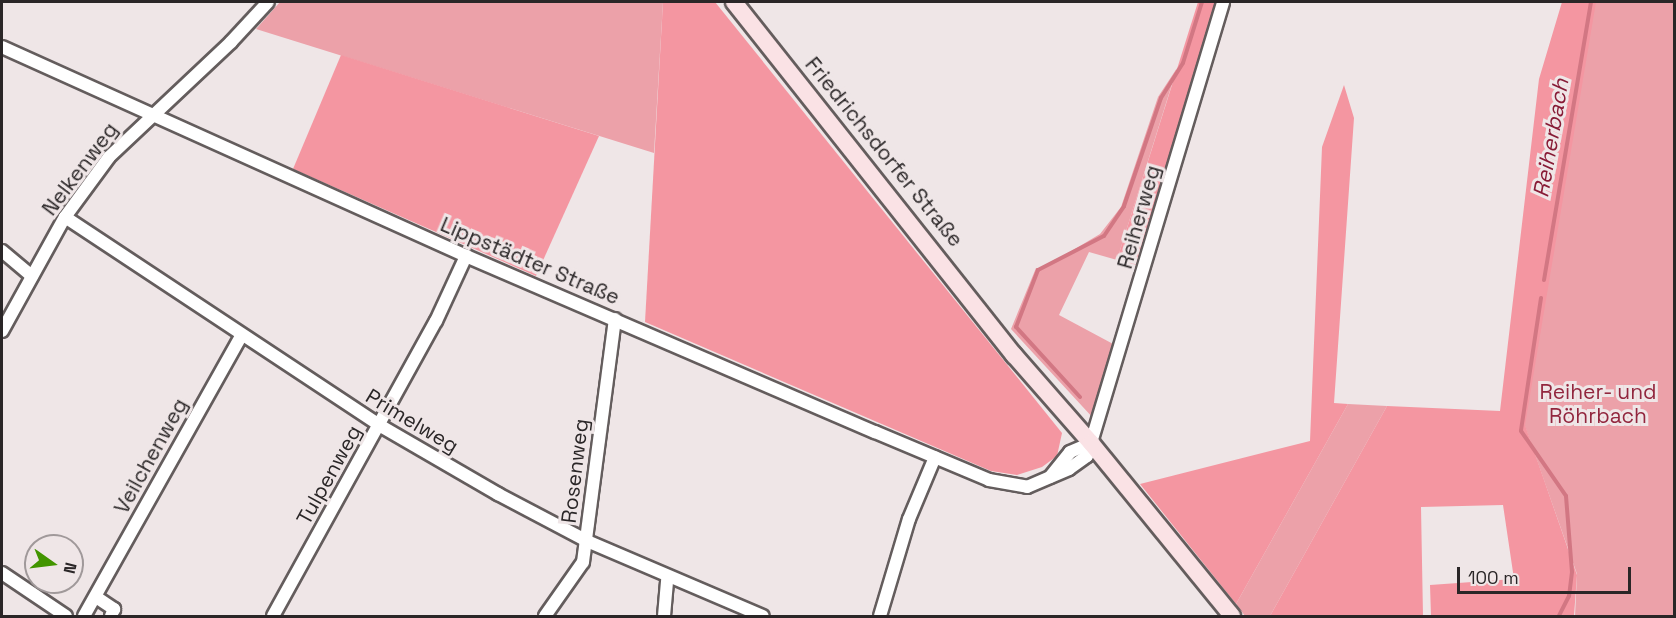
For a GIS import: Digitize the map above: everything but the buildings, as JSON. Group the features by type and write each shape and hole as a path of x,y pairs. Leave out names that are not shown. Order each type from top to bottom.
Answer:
{"main road":[{"name":"Friedrichsdorfer Straße","path":"734,2 1068,420 1091,443 1232,616"}],"street":[{"name":"Nelkenweg","path":"2,331 65,216 118,146 231,42 268,2"},
{"name":"Reiherweg","path":"1091,443 1223,2"},
{"name":"Lippstädter Straße","path":"2,47 466,256 935,457 1012,486 1027,486 1050,477 1070,452 1091,443"},
{"name":"Primelweg","path":"65,216 379,425 587,542 667,578 763,616"},
{"path":"2,251 32,276"},
{"name":"Tulpenweg","path":"273,616 436,321 466,256"},
{"name":"Rosenweg","path":"545,616 573,581 583,562 587,542 586,516 615,319"},
{"name":"Veilchenweg","path":"84,616 242,335"},
{"path":"880,616 909,519 935,457"},
{"path":"2,573 66,616"},
{"path":"664,616 667,578"},
{"path":"96,597 114,609 111,616"}],"green space":[{"path":"280,2 663,2 654,153 256,29"},
{"name":"Reiher- und Röhrbach","path":"1590,2 1674,2 1674,616 1575,616 1577,574 1520,412"},
{"path":"1177,68 1117,260 1089,252 1059,315 1115,345 1094,419 1011,329 1036,268 1043,268 1100,234 1121,207 1158,97"},
{"path":"1348,404 1387,406 1270,616 1245,616 1236,604"}],"shaded area":[{"path":"663,2 715,2 1062,433 1057,456 1042,467 1017,475 991,471 645,322"},
{"path":"1198,2 1217,2 1139,266 1117,260"},
{"path":"1562,2 1596,2 1525,425 1577,575 1574,616 1431,616 1430,585 1514,579 1503,505 1421,507 1423,616 1270,616 1387,406 1500,411 1539,79"},
{"path":"341,55 599,136 536,276 293,169"},
{"path":"1344,85 1354,118 1334,403 1348,404 1236,604 1140,484 1310,441 1322,147"}],"waterway":[{"path":"1080,397 1016,327 1038,270 1104,236 1124,206 1161,98 1183,63 1202,2"},
{"name":"Reiherbach","path":"1544,280 1591,2"},
{"name":"Reiherbach","path":"1541,298 1521,431 1566,496 1572,572 1569,596 1559,616"}]}
